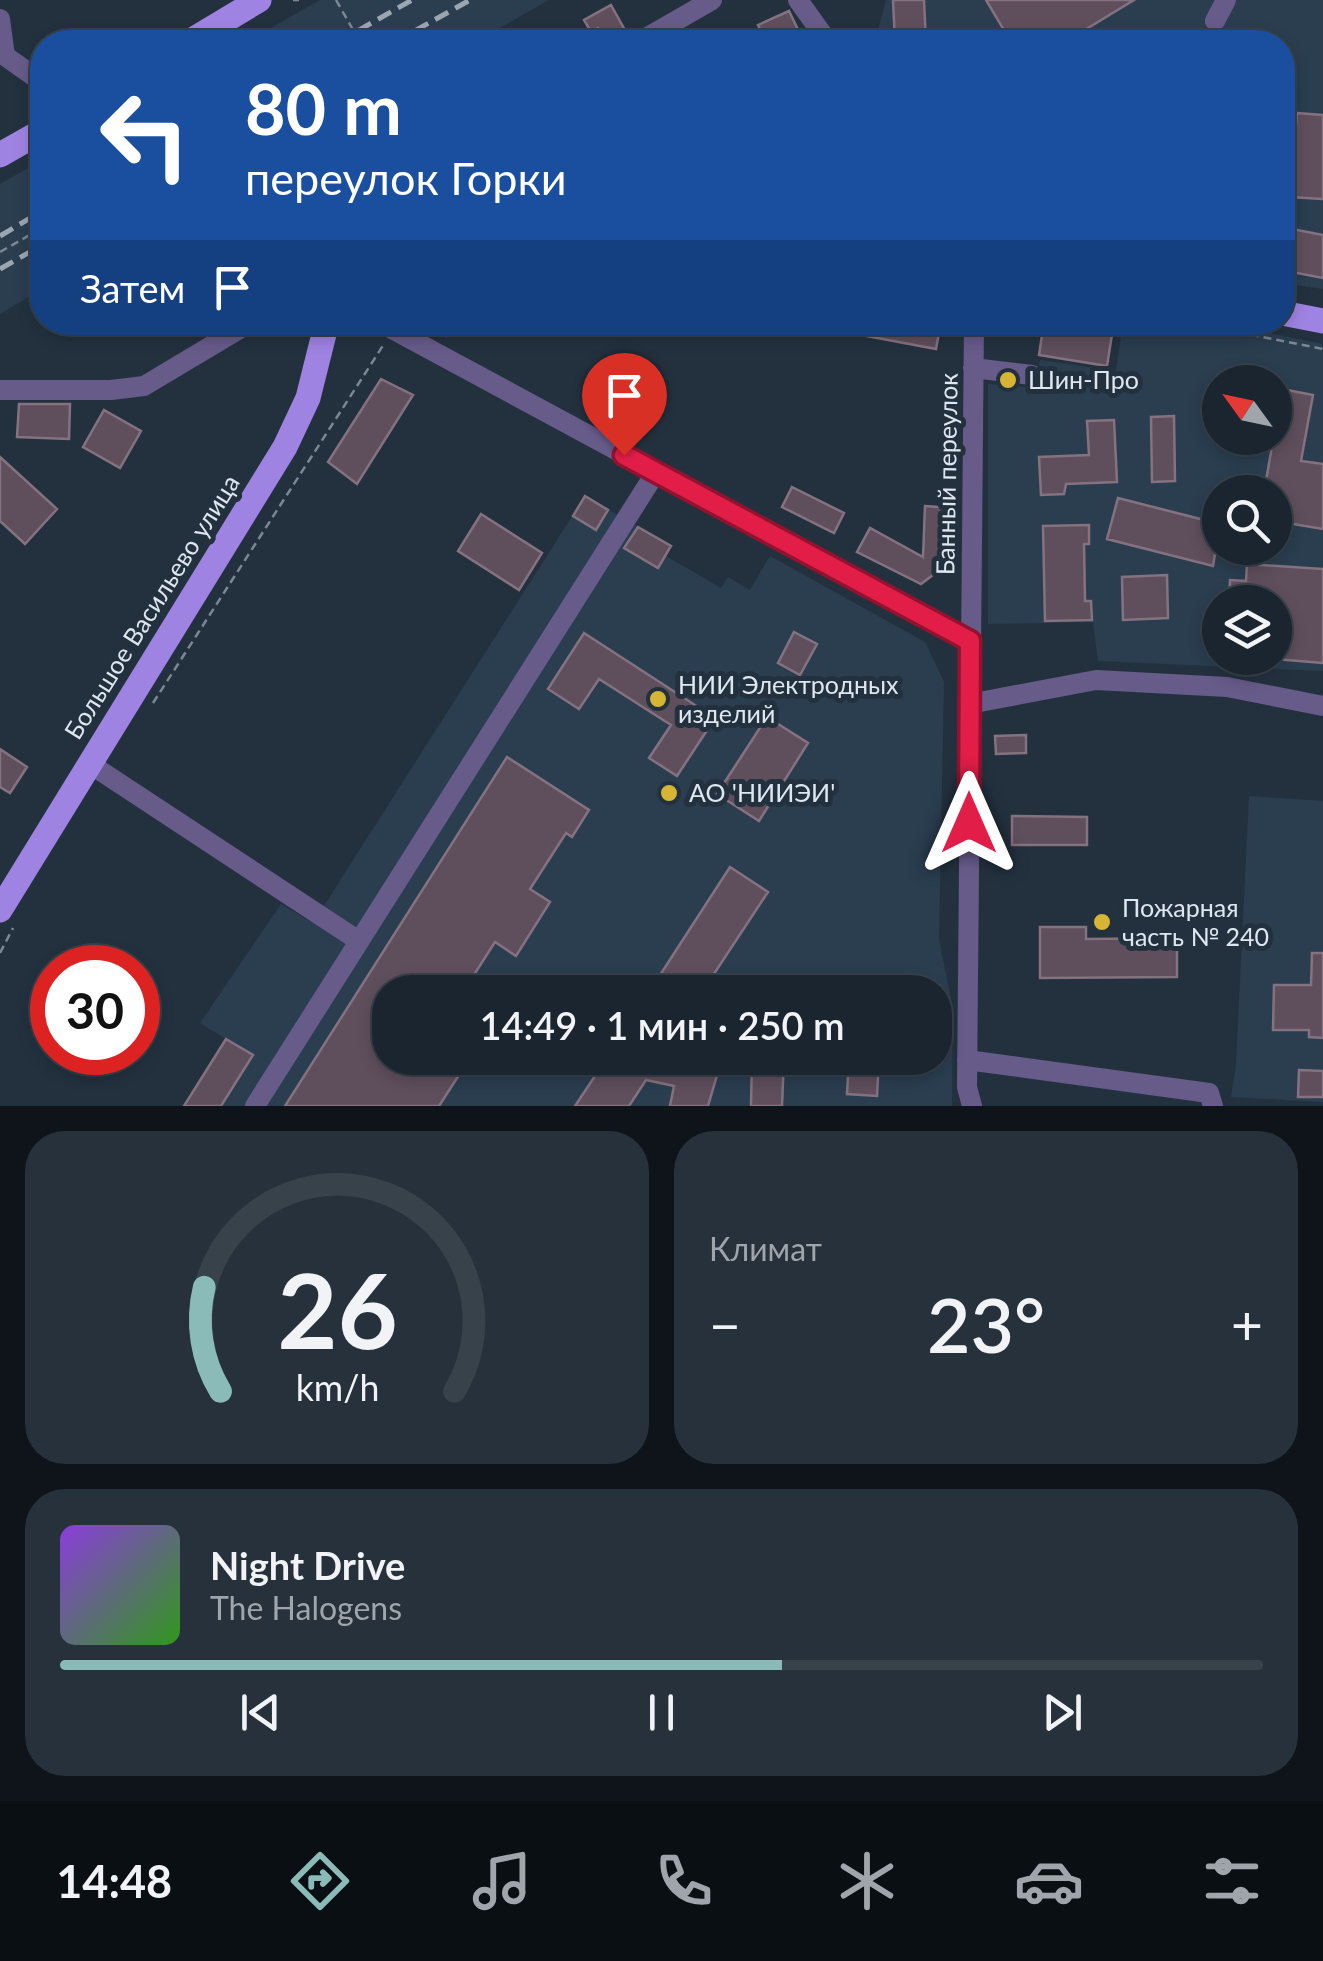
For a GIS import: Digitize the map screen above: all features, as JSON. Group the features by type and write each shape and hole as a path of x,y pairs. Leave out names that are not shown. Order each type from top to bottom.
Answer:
{"main road":[{"path":"209,30 259,0"},
{"path":"0,156 30,138"},
{"path":"1295,316 1323,322"},
{"name":"Большое Васильево улица","path":"0,910 299,422 323,335"}],"street":[{"path":"660,30 712,0"},
{"path":"798,0 819,30"},
{"path":"1216,22 1226,0"},
{"path":"0,19 5,56 30,74"},
{"path":"0,390 112,390 144,386 229,335"},
{"path":"403,335 970,641"},
{"name":"Банный переулок","path":"972,1106 967,1060 974,335"},
{"path":"973,368 1032,376"},
{"path":"255,1106 656,472"},
{"path":"970,704 1096,680 1227,687 1323,706"},
{"path":"90,764 359,941"},
{"path":"967,1060 1209,1094 1212,1106"}],"path":[{"path":"336,0 353,30"},
{"path":"0,252 30,235"},
{"path":"150,708 333,427 381,335"},
{"path":"1252,335 1323,349"}],"shaded area":[{"path":"320,0 549,0 496,30 267,30"},
{"path":"886,0 1323,0 1323,289 1295,285 1295,30 878,30"},
{"path":"30,167 30,296 0,314 0,184"},
{"path":"1121,335 1279,335 1323,344 1323,671 1292,670 1292,585 1202,585 1202,666 1098,661 1093,622 988,624 988,384 1036,388 1040,360 1116,371"},
{"name":"АО 'НИИЭИ'","path":"585,496 671,546 666,556 721,588 728,577 750,590 770,556 925,642 944,682 939,940 946,975 372,975 372,1075 952,1075 952,1003 953,1008 952,1106 184,1106 226,1039 200,1023 281,904 313,923"},
{"path":"1249,796 1323,801 1323,1102 1231,1097 1236,1065"}],"building":[{"path":"893,0 924,0 925,30 894,30"},
{"path":"986,0 1134,0 1085,30 1004,30"},
{"path":"611,5 625,30 590,30 584,20"},
{"path":"789,11 798,30 760,30 758,25"},
{"path":"1297,113 1323,115 1323,199 1295,197"},
{"path":"1295,230 1323,235 1323,278 1295,273"},
{"path":"861,335 939,335 936,349"},
{"path":"1042,335 1112,335 1107,366 1039,355"},
{"path":"381,379 413,395 357,484 328,462"},
{"path":"1292,391 1313,395 1301,461 1323,464 1323,529 1292,524 1292,475 1267,475 1270,455 1292,455"},
{"path":"19,404 70,404 69,439 17,437"},
{"path":"104,410 141,431 120,468 83,447"},
{"path":"1174,416 1175,481 1152,482 1151,417"},
{"path":"1114,420 1117,482 1066,484 1064,494 1041,495 1039,457 1089,455 1087,421"},
{"path":"0,457 57,509 25,544 0,521"},
{"path":"792,487 844,513 834,533 782,507"},
{"path":"585,496 608,510 596,530 573,516"},
{"path":"1118,498 1202,519 1202,563 1107,539"},
{"path":"925,506 952,508 950,562 921,584 857,552 870,528 923,557"},
{"path":"481,514 542,553 519,590 458,551"},
{"path":"1089,525 1089,544 1084,544 1085,601 1091,601 1092,620 1045,621 1043,526"},
{"path":"638,527 671,546 658,568 624,548"},
{"path":"1247,565 1323,569 1323,663 1292,660 1292,585 1230,585 1230,580 1246,581"},
{"path":"1167,575 1168,618 1123,620 1122,577"},
{"path":"794,632 817,644 800,675 778,663"},
{"name":"НИИ Электродных изделий","path":"584,633 715,718 677,776 649,758 671,725 599,679 579,709 548,689"},
{"path":"767,717 808,743 759,821 717,794"},
{"path":"1026,735 1026,753 996,754 995,736"},
{"path":"0,749 27,767 10,793 0,787"},
{"path":"507,757 589,810 572,837 566,833 530,889 550,902 516,956 495,942 474,975 372,975 372,1075 459,1075 439,1106 285,1106"},
{"path":"1012,816 1087,817 1087,845 1012,845"},
{"path":"730,867 768,892 713,975 660,975"},
{"path":"1040,927 1086,927 1086,939 1177,938 1177,977 1040,978"},
{"path":"1312,953 1323,953 1323,1038 1309,1037 1309,1030 1273,1030 1274,985 1311,985"},
{"path":"226,1039 253,1055 221,1106 184,1106"},
{"path":"1299,1070 1323,1071 1323,1097 1298,1097"},
{"path":"596,1075 717,1075 708,1106 670,1106 674,1086 646,1080 629,1106 575,1106"},
{"path":"752,1075 783,1075 782,1106 751,1106"},
{"path":"848,1075 878,1075 877,1096 847,1094"}],"railway":[{"path":"359,30 412,0"},
{"path":"416,30 470,0"},
{"path":"0,236 30,218"},
{"path":"0,269 30,252"}],"place":[{"name":"Шин-Про","path":"1008,380"},
{"name":"НИИ Электродных изделий","path":"658,699"},
{"name":"АО 'НИИЭИ'","path":"669,793"},
{"name":"Пожарная часть № 240","path":"1102,922"}],"route":[{"path":"624,455 970,641 969,823"}]}
